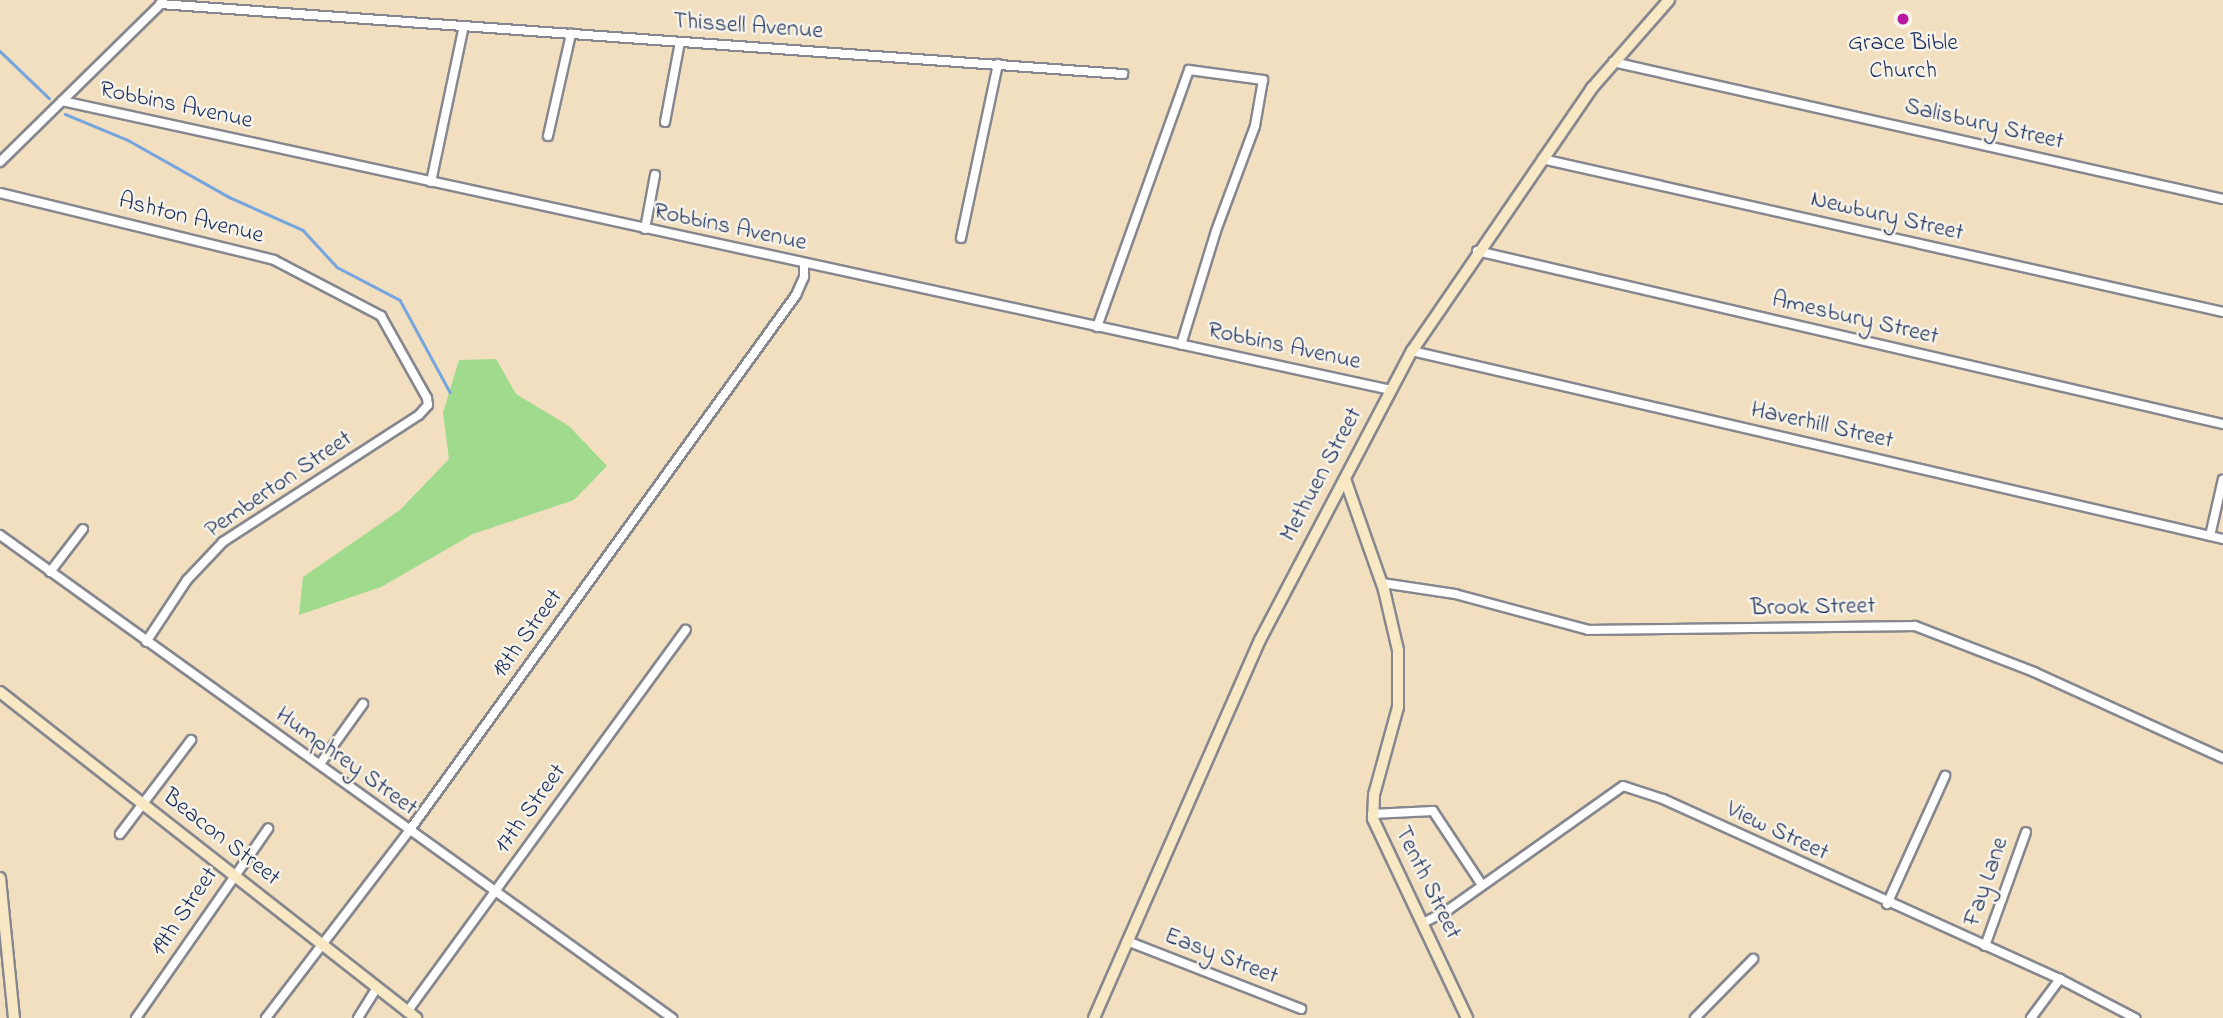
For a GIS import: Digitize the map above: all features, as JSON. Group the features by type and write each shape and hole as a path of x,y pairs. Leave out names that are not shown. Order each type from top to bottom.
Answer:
{"street":[{"name":"Methuen Street","path":"1094,1018 1260,640 1412,351 1477,251 1613,62 1669,0"},
{"name":"Thissell Avenue","path":"162,2 1123,74"},
{"path":"0,162 162,2"},
{"path":"431,182 464,26"},
{"path":"548,136 571,34"},
{"path":"665,122 680,42"},
{"name":"Salisbury Street","path":"1613,62 2223,198"},
{"path":"961,238 998,64"},
{"path":"1097,327 1189,70 1263,80 1255,126 1216,231 1181,345"},
{"name":"Robbins Avenue","path":"62,101 1391,390"},
{"name":"Newbury Street","path":"1542,159 2223,312"},
{"path":"645,229 655,175"},
{"name":"Ashton Avenue","path":"0,193 253,251 359,302 388,324 422,388 425,410"},
{"name":"Amesbury Street","path":"1477,251 2223,424"},
{"name":"18th Street","path":"265,1018 409,831 796,295 804,277 804,264"},
{"name":"Haverhill Street","path":"1412,351 2223,539"},
{"name":"Pemberton Street","path":"146,642 187,580 223,542 425,410"},
{"name":"Tenth Street","path":"1345,479 1382,583 1398,650 1399,700 1373,814 1467,1018"},
{"path":"2210,536 2223,479"},
{"path":"50,572 83,529"},
{"name":"Humphrey Street","path":"0,535 672,1018"},
{"name":"Brook Street","path":"1382,583 1455,594 1588,630 1915,626 2022,667 2223,758"},
{"name":"17th Street","path":"411,1015 495,891 686,630"},
{"name":"Beacon Street","path":"0,692 411,1015"},
{"path":"320,764 363,705"},
{"path":"120,834 191,740"},
{"path":"1887,904 1945,776"},
{"name":"View Street","path":"1423,923 1623,786 1663,799 1887,904 2060,979 2135,1018"},
{"path":"1373,814 1430,810 1449,830 1482,885"},
{"name":"19th Street","path":"136,1018 233,874 268,828"},
{"name":"Fay Lane","path":"1985,946 2026,832"},
{"path":"0,878 14,1018"},
{"name":"Easy Street","path":"1127,941 1301,1009"},
{"path":"1695,1018 1753,959"},
{"path":"2031,1018 2060,979"},
{"path":"358,1018 377,988"}],"green space":[{"path":"496,359 516,394 569,426 607,466 574,500 473,534 381,587 299,615 303,577 400,510 449,459 443,413 459,360"}],"waterway":[{"path":"0,51 49,98"},
{"path":"65,114 128,140 229,197 303,230 337,267 400,300 450,392"}],"place":[{"name":"Grace Bible Church","path":"1903,19"}]}
